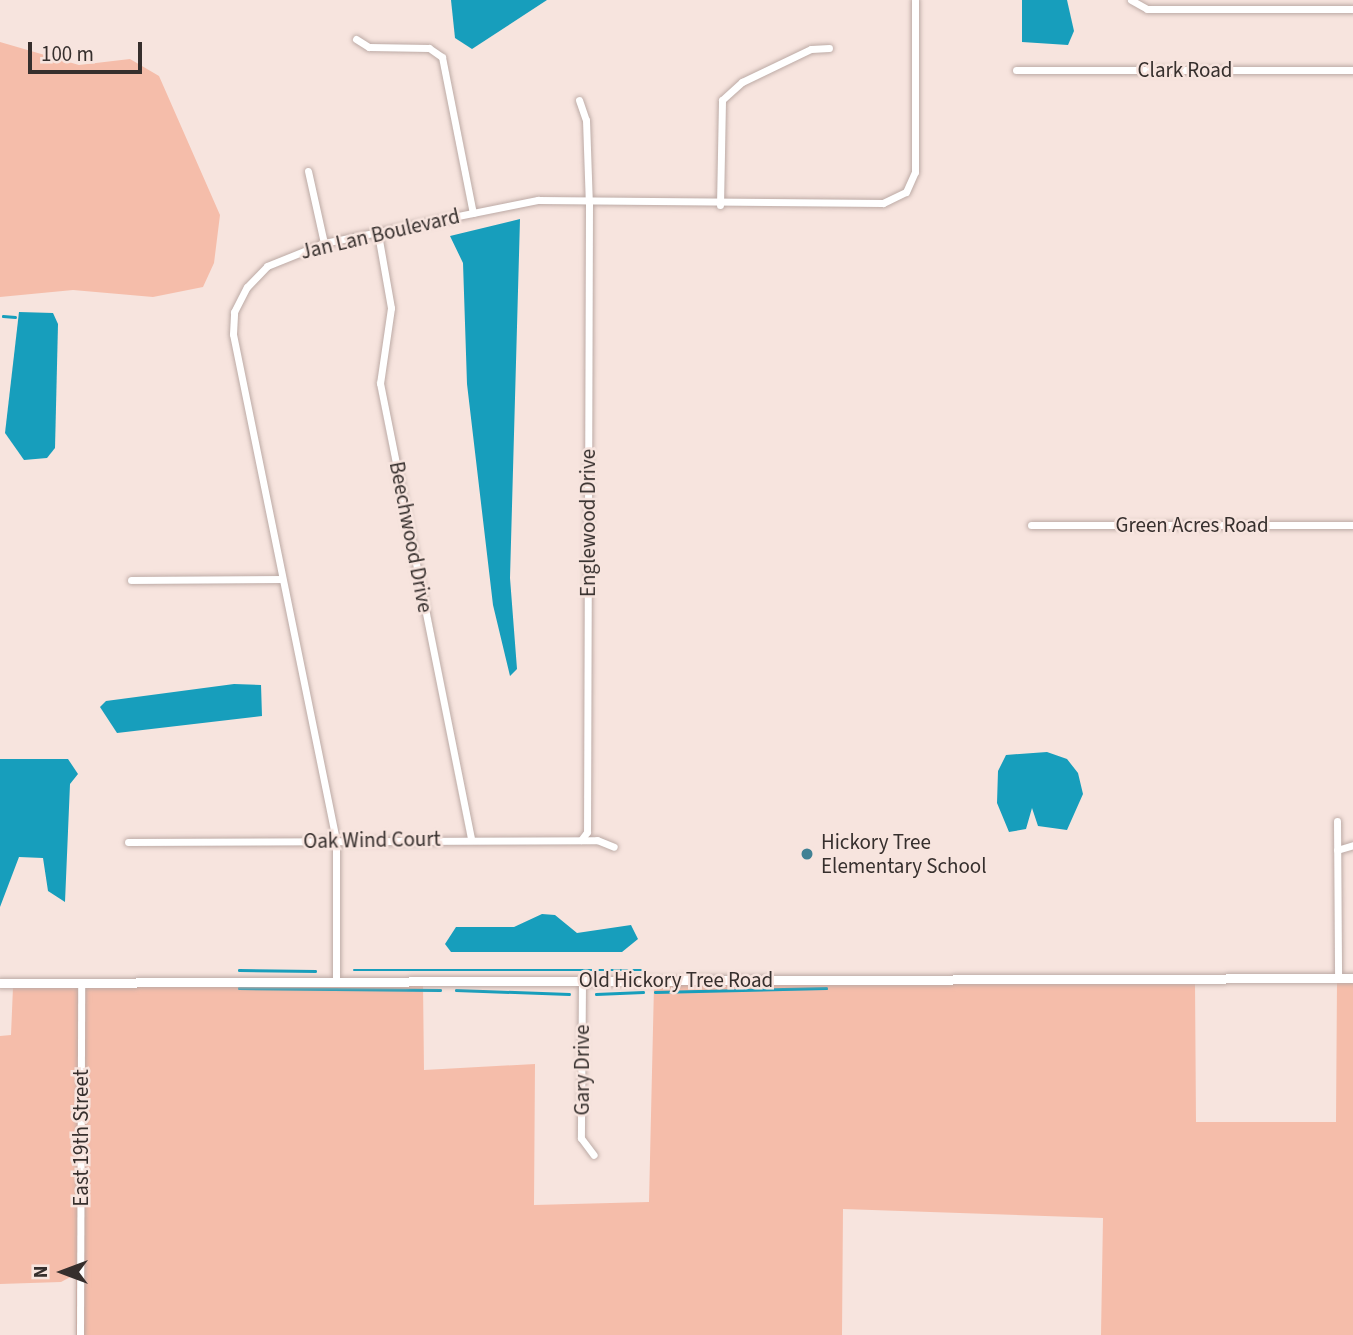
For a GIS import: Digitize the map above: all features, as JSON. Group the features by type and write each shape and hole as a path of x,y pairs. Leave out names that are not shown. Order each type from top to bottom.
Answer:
{"street":[{"name":"Jan Lan Boulevard","path":"336,978 336,840 280,579 237,360 234,312 267,266 324,243 538,201 720,205 883,203 906,192 915,172 915,0"},
{"path":"1131,0 1147,9 1353,9"},
{"path":"1280,0 1280,9"},
{"path":"356,39 369,47 429,48 442,57 473,214"},
{"path":"720,205 722,100 742,82 811,49 829,48"},
{"name":"Clark Road","path":"1016,70 1353,70"},
{"name":"Englewood Drive","path":"579,100 586,120 589,204 587,832 582,840"},
{"path":"308,171 324,243"},
{"name":"Beechwood Drive","path":"377,234 391,308 380,383 471,838"},
{"name":"Green Acres Road","path":"1031,525 1353,525"},
{"path":"131,580 280,579"},
{"path":"1337,821 1338,978"},
{"name":"Oak Wind Court","path":"128,842 471,838 582,840 614,848"},
{"path":"1338,850 1353,845"},
{"name":"Old Hickory Tree Road","path":"0,983 336,978 582,981 1353,978"},
{"name":"Gary Drive","path":"582,981 581,1138 594,1155"},
{"name":"East 19th Street","path":"80,1335 81,982"}],"shaded area":[{"path":"0,42 79,65 130,59 159,76 220,215 214,263 203,287 153,297 73,290 0,297"},
{"path":"1195,982 1196,1122 1336,1122 1337,982 1353,982 1353,1335 1101,1335 1103,1218 843,1209 842,1335 76,1335 76,1274 61,1282 0,1284 0,1036 11,1035 13,987 423,984 424,1070 535,1064 534,1205 649,1202 654,985"}],"water":[{"path":"451,0 547,0 472,49 455,38"},
{"path":"1022,0 1067,0 1074,31 1068,45 1022,42"},
{"path":"520,219 510,578 517,669 510,676 493,605 467,384 463,263 450,236"},
{"path":"19,312 53,313 58,324 55,448 47,458 24,460 5,433"},
{"path":"234,684 261,685 262,716 117,733 100,707 106,701"},
{"path":"1047,752 1067,759 1078,773 1083,794 1067,830 1038,826 1032,808 1026,829 1009,832 997,803 998,771 1006,755"},
{"path":"0,759 68,759 78,774 70,784 65,902 48,891 43,858 19,857 0,907"},
{"path":"542,914 555,915 577,933 631,925 638,939 622,952 451,952 445,944 456,927 514,927"}],"waterway":[{"path":"3,316 15,317"},
{"path":"239,970 315,971"},
{"path":"354,970 641,970"},
{"path":"239,988 440,990"},
{"path":"655,992 826,988"},
{"path":"456,990 569,994"},
{"path":"596,994 643,992"}],"place":[{"name":"Hickory Tree Elementary School","path":"807,854"}]}
